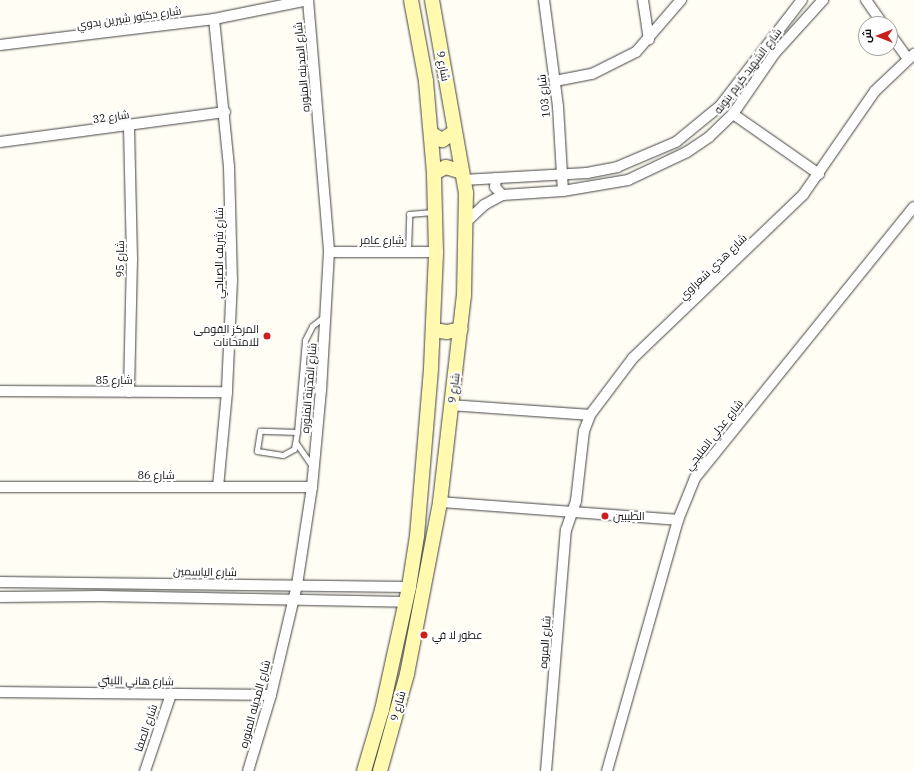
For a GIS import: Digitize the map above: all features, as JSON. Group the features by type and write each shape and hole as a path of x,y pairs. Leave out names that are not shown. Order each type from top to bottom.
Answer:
{"main road":[{"name":"شارع 9","path":"364,771 382,710 409,587 417,536 431,368 436,252 436,212 432,134 410,0"},
{"name":"شارع 9","path":"380,771 407,674 440,502 461,329 466,222 462,176 432,0"},
{"path":"432,134 442,140 455,132"},
{"path":"434,173 446,167 462,176"},
{"path":"432,330 447,332 461,329"},
{"path":"431,368 456,371"}],"street":[{"name":"شارع دكتور شيرين بدوي","path":"0,45 214,19 308,0"},
{"name":"شارع المدينه المنوره","path":"248,771 271,695 297,585 312,487 327,314 329,252 308,0"},
{"name":"شارع 103","path":"544,0 555,81 563,191"},
{"path":"644,0 649,40"},
{"path":"555,81 592,74 617,64 649,40 681,0"},
{"name":"شارع الشهيد كريم بنونه","path":"462,176 496,178 562,175 617,167 676,142 720,106 802,0"},
{"name":"شارع الشهيد كريم بنونه","path":"466,222 484,205 502,196 563,191 628,180 656,168 710,137 733,114 775,53 824,0"},
{"path":"866,0 877,16"},
{"name":"شارع شريف الصباحي","path":"214,19 225,112 232,265 227,392 218,487"},
{"path":"898,43 911,57"},
{"name":"شارع هدي شعراوي","path":"571,514 576,502 584,431 590,415 634,358 779,220 818,174 875,91 911,57"},
{"name":"شارع 32","path":"0,142 129,127 225,112"},
{"path":"733,114 818,174"},
{"name":"شارع 95","path":"129,127 132,252 129,392"},
{"path":"496,178 495,187 502,196"},
{"name":"شارع عدلي المليجي","path":"607,771 678,520 695,478 706,461 912,212"},
{"name":"شارع عامر","path":"329,252 436,252"},
{"name":"شارع 85","path":"0,391 227,392"},
{"path":"451,405 590,415"},
{"name":"شارع 86","path":"0,487 312,487"},
{"path":"440,502 571,514 678,520"},
{"name":"شارع المروه","path":"546,771 563,566 571,514"},
{"name":"شارع الياسمين","path":"0,582 101,582 409,587"},
{"path":"67,596 68,582"},
{"path":"100,596 101,582"},
{"path":"0,597 100,596 406,602"},
{"name":"شارع هاني الليثي","path":"0,692 271,695"},
{"name":"شارع الصفا","path":"145,771 171,694"}],"lane":[{"path":"408,251 409,214 436,212"},
{"path":"297,432 260,430 256,448 260,454 283,455 290,453 296,443 301,389 305,340 312,326 327,314"},
{"path":"301,389 321,390"},
{"path":"296,443 313,468"}],"place":[{"name":"المركز القومى للامتحانات","path":"267,336"},
{"name":"الطيبين","path":"605,516"},
{"name":"عطور لا في","path":"424,635"}]}
